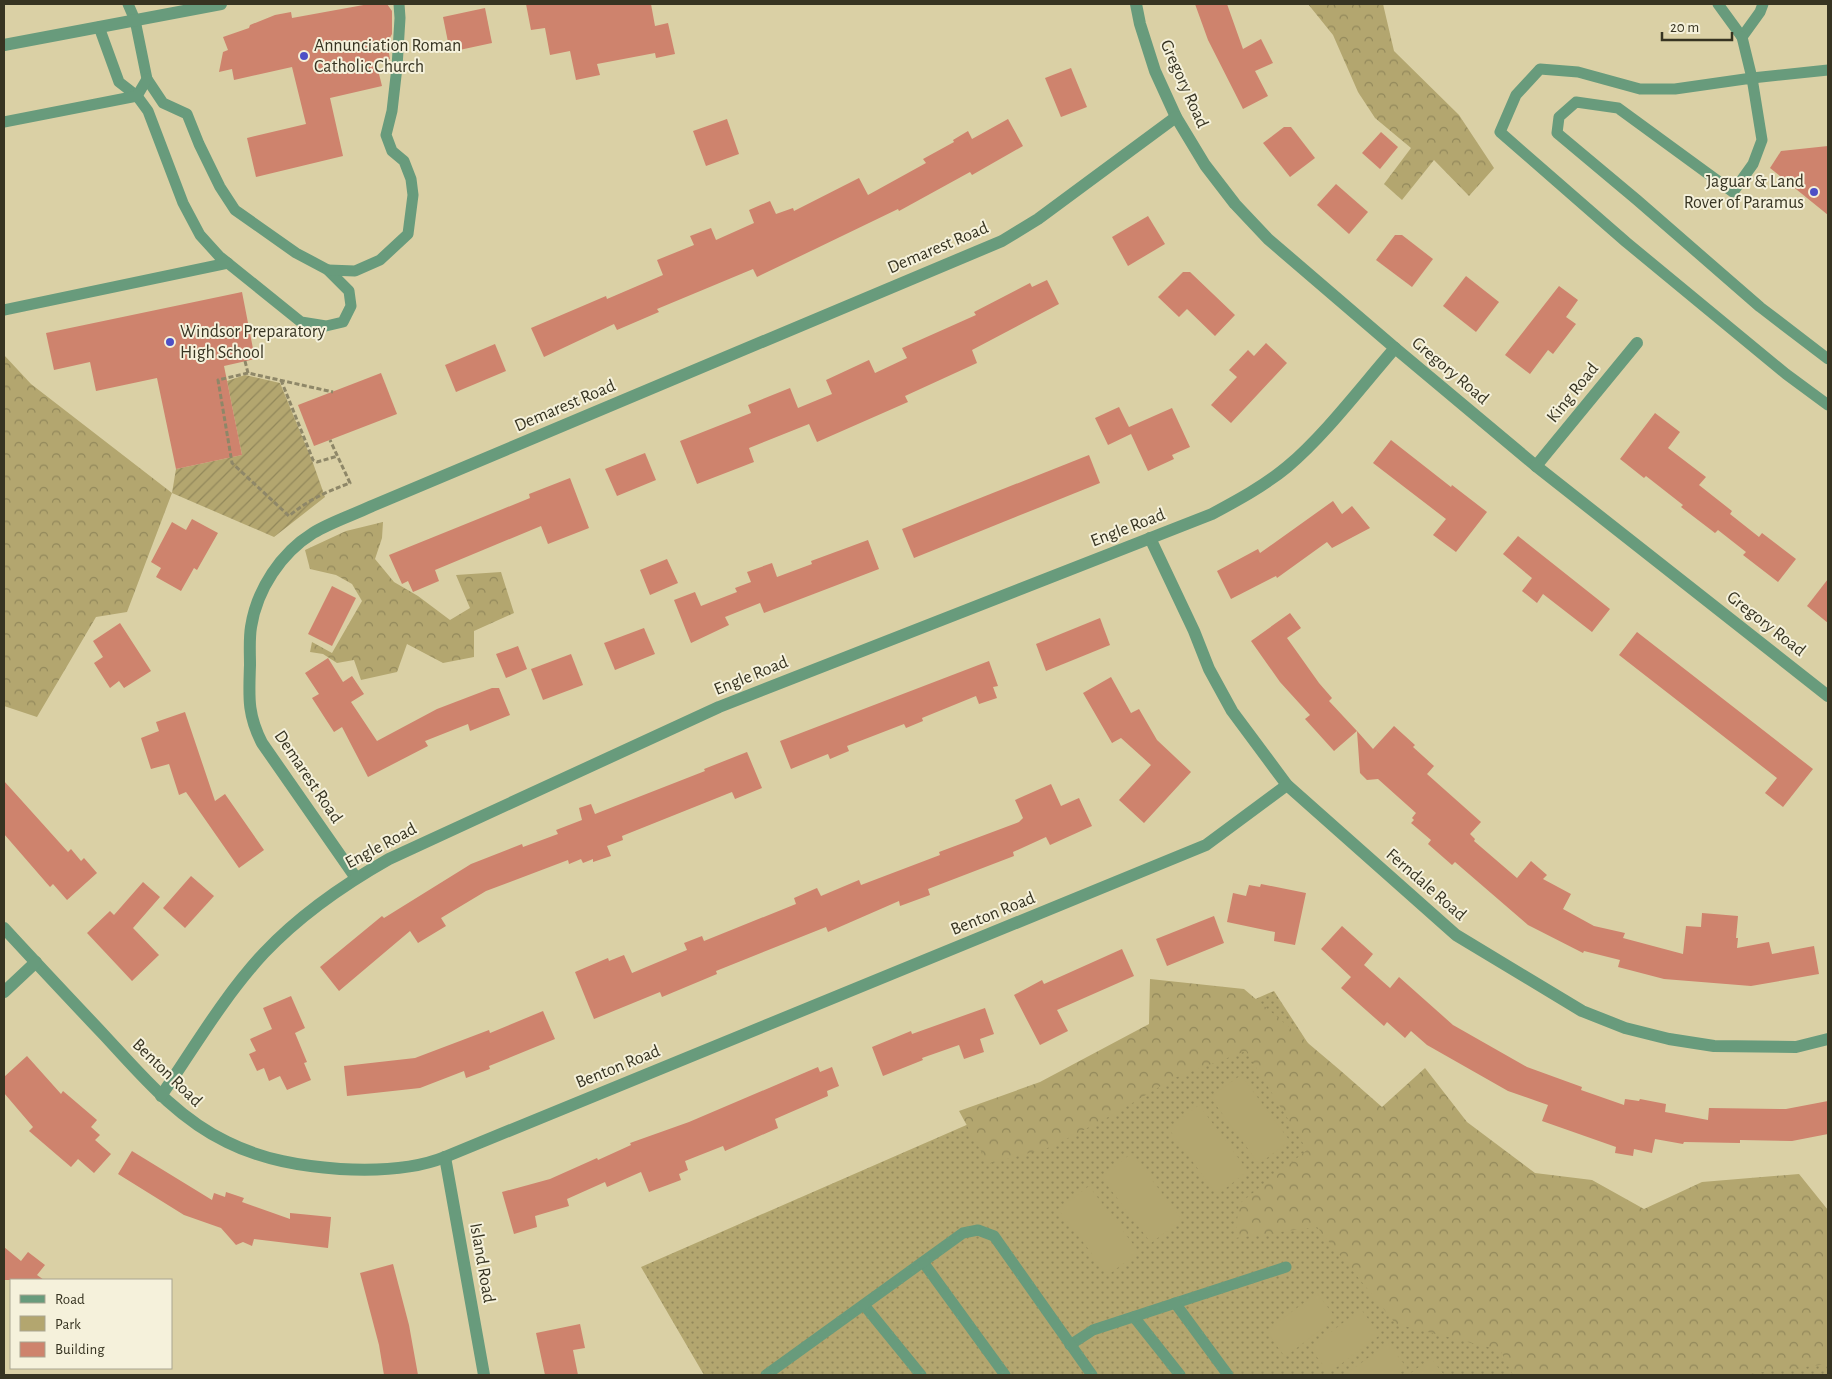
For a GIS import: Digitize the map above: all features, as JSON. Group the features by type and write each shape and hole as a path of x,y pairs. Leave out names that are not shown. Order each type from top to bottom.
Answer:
{"street":[{"path":"4,45 221,4"},
{"name":"Gregory Road","path":"1136,4 1140,24 1156,71 1176,117 1205,165 1234,204 1261,232 1394,348 1536,466 1828,696"},
{"name":"Demarest Road","path":"356,878 262,743 252,719 249,704 251,627 259,598 272,574 289,552 313,534 372,506 1002,240 1038,219 1176,117"},
{"name":"King Road","path":"1536,466 1637,343"},
{"name":"Engle Road","path":"161,1096 234,989 264,954 297,921 334,892 356,878 389,860 719,707 1212,514 1251,493 1287,467 1314,440 1394,348"},
{"name":"Ferndale Road","path":"1150,538 1194,631 1208,669 1232,711 1287,785 1456,935 1582,1011 1633,1030 1669,1039 1714,1046 1796,1047 1828,1039"},
{"name":"Benton Road","path":"4,928 161,1096 191,1121 227,1142 265,1157 305,1166 354,1170 408,1167 445,1157 1206,846 1287,785"},
{"path":"4,992 36,962"},
{"name":"Island Road","path":"445,1157 484,1375"}],"lane":[{"path":"99,27 119,82 137,96 148,111 183,203 200,235 228,263 301,322 326,326 343,322 351,306 349,292 328,270 296,253 235,210 220,187 187,114 163,103 147,79 135,20 128,4"},
{"path":"328,270 355,271 380,260 408,234 413,194 411,179 404,161 392,151 386,135 392,111 397,66 399,4"},
{"path":"1718,4 1742,37 1752,78 1762,140 1753,164 1733,192 1618,108 1576,102 1559,117 1557,133 1760,307 1828,359"},
{"path":"1742,37 1760,12 1763,4"},
{"path":"1828,70 1752,78 1675,90 1640,89 1578,72 1540,70 1516,95 1500,132 1626,242 1786,374 1828,405"},
{"path":"4,122 137,96 147,79"},
{"path":"4,310 228,263"},
{"path":"766,1375 963,1234 978,1230 994,1236 1092,1375"},
{"path":"923,1262 1005,1375"},
{"path":"1070,1345 1093,1330 1286,1267"},
{"path":"1176,1303 1228,1375"},
{"path":"864,1305 921,1375"},
{"path":"1134,1317 1180,1375"}],"path":[{"path":"245,361 248,373"},
{"path":"330,440 350,483 316,497 289,516 232,463 218,380 248,373 333,392"},
{"path":"281,380 313,460 317,462 338,456"}],"green space":[{"path":"1308,4 1383,4 1394,51 1459,115 1494,168 1469,196 1434,160 1402,200 1384,184 1411,148 1375,118 1358,92 1333,35"},
{"path":"4,355 31,384 172,493 127,612 96,617 37,717 4,706"},
{"path":"245,375 280,383 325,497 274,537 172,493 176,469 242,455 227,381"},
{"path":"383,522 382,538 375,559 394,582 418,596 450,620 470,608 456,575 501,572 514,613 474,631 474,657 443,663 407,644 397,672 361,680 354,660 337,663 323,654 310,652 312,642 332,653 362,601 352,584 336,575 310,569 305,550 346,531"},
{"path":"1150,979 1244,989 1382,1107 1425,1068 1467,1122 1535,1173 1592,1180 1644,1209 1702,1182 1799,1174 1828,1210 1828,1364 1739,1375 1513,1375 1500,1350 1396,1324 1317,1227 1235,1238 1239,1204 1307,1150 1246,1051 1174,1078 1114,1114 1051,1147 988,1164 959,1111 1040,1082 1149,1024"},
{"path":"1274,991 1514,1360 1828,1309 1828,1375 704,1375 641,1267"},
{"path":"1241,1075 1290,1141 1259,1164 1210,1097"},
{"path":"1199,1105 1248,1171 1217,1195 1168,1128"},
{"path":"1132,1153 1182,1220 1151,1243 1101,1177"},
{"path":"1089,1186 1139,1252 1108,1275 1058,1209"},
{"path":"1317,1293 1336,1318 1285,1357 1266,1331"},
{"path":"1361,1309 1380,1335 1329,1373 1310,1348"},
{"path":"1388,1343 1407,1368 1397,1375 1345,1375"},
{"path":"1431,1358 1444,1375 1408,1375"}],"building":[{"name":"Annunciation Roman Catholic Church","path":"369,4 387,4 392,11 392,34 387,43 390,59 376,62 382,86 330,98 343,156 256,177 247,138 306,124 292,67 234,80 232,69 219,72 223,52 228,50 223,37 249,28 250,25 275,15 291,12 292,18"},
{"path":"526,4 651,4 655,26 668,23 675,54 656,58 655,53 597,64 600,75 576,80 570,51 550,55 545,28 531,30"},
{"path":"1195,4 1227,4 1243,49 1261,39 1273,63 1255,71 1268,96 1243,109 1208,40"},
{"path":"485,8 492,43 450,52 443,17"},
{"path":"1071,68 1087,107 1061,117 1045,78"},
{"path":"727,119 739,154 706,166 693,131"},
{"path":"1008,119 1023,146 972,175 970,172 899,211 898,209 757,277 753,269 657,309 659,312 617,330 614,324 544,357 531,328 606,296 607,299 663,275 657,260 694,245 690,236 711,228 716,240 754,223 749,210 770,201 776,214 793,208 794,211 859,178 868,195 926,163 923,159 954,142 953,140 968,131 972,139"},
{"path":"1284,127 1291,127 1315,158 1290,177 1263,143"},
{"path":"1381,132 1398,147 1380,169 1362,153"},
{"name":"Jaguar & Land Rover of Paramus","path":"1828,146 1828,215 1770,168 1781,151"},
{"path":"1336,184 1368,212 1349,234 1317,205"},
{"path":"1148,216 1165,244 1128,266 1112,237"},
{"path":"1395,235 1402,235 1433,259 1412,287 1376,260"},
{"path":"1183,272 1190,272 1235,315 1215,336 1187,309 1179,317 1158,297"},
{"path":"1466,276 1499,302 1476,332 1443,306"},
{"path":"1047,280 1059,304 972,350 977,363 905,396 908,402 817,442 809,424 749,448 754,462 697,484 680,441 751,413 748,405 790,388 798,408 832,394 826,380 869,360 875,373 907,358 902,348 976,315 974,312 1030,283 1032,287"},
{"path":"1559,286 1578,300 1566,317 1576,324 1553,354 1548,350 1530,374 1505,355"},
{"path":"242,292 255,359 224,366 242,455 176,469 157,378 96,391 90,362 54,370 46,333"},
{"path":"1266,343 1287,363 1231,423 1211,405 1237,377 1229,370 1248,350 1254,356"},
{"path":"495,344 506,371 456,392 445,365"},
{"path":"381,373 397,414 314,446 298,405"},
{"path":"1119,407 1129,427 1172,408 1190,447 1172,455 1174,459 1148,471 1131,434 1108,445 1095,418"},
{"path":"1655,413 1680,432 1668,448 1706,477 1699,485 1732,511 1730,514 1759,537 1762,533 1796,559 1778,582 1743,555 1746,552 1718,530 1715,533 1681,507 1683,505 1646,476 1644,478 1620,459"},
{"path":"1391,440 1451,487 1452,485 1487,512 1456,552 1433,535 1446,519 1373,463"},
{"path":"645,453 656,480 617,496 605,469"},
{"path":"1089,455 1100,483 914,558 902,529"},
{"path":"570,478 589,528 548,544 541,526 435,570 439,581 413,592 408,581 402,584 389,555 530,498 529,494"},
{"path":"1333,501 1342,514 1352,506 1370,528 1332,548 1327,542 1277,578 1276,576 1231,599 1217,571 1258,549 1260,553"},
{"path":"192,519 218,533 197,570 194,568 181,591 156,577 161,568 151,562 172,522 186,530"},
{"path":"1518,536 1610,609 1592,632 1543,594 1537,603 1522,591 1532,578 1503,554"},
{"path":"868,540 879,569 764,613 760,603 725,617 729,625 691,643 674,600 695,592 701,606 737,592 735,588 751,582 747,572 772,563 777,577 812,564 811,561"},
{"path":"667,559 678,583 650,595 640,570"},
{"path":"1828,579 1828,623 1807,606"},
{"path":"332,586 356,598 332,646 308,634"},
{"path":"1290,613 1301,628 1287,638 1332,698 1329,701 1357,731 1334,751 1305,719 1310,715 1280,682 1251,641"},
{"path":"1100,618 1110,645 1046,671 1036,644"},
{"path":"120,623 151,671 124,688 119,681 110,688 94,663 103,657 93,641"},
{"path":"644,628 655,654 615,670 604,643"},
{"path":"1637,632 1813,769 1783,807 1765,793 1777,778 1619,655"},
{"path":"518,646 527,669 506,678 496,654"},
{"path":"571,654 583,685 543,700 531,669"},
{"path":"328,658 343,682 352,676 364,694 351,702 377,741 437,709 492,688 499,688 510,715 470,731 468,724 425,741 428,746 368,777 342,727 334,732 312,698 319,694 305,673"},
{"path":"989,661 998,686 993,687 997,698 979,704 976,696 922,718 923,721 906,728 904,724 847,746 849,751 830,759 828,754 791,769 780,741"},
{"path":"1111,677 1131,713 1139,709 1157,740 1191,772 1144,823 1119,800 1151,765 1121,738 1112,743 1083,693"},
{"path":"185,712 215,801 225,794 264,850 239,868 186,792 179,795 169,764 151,769 141,738 159,731 156,722"},
{"path":"1394,726 1434,766 1427,774 1481,822 1470,834 1475,839 1474,841 1517,878 1531,861 1547,875 1543,879 1571,894 1563,909 1594,926 1625,933 1623,938 1683,954 1686,926 1701,927 1702,913 1738,916 1737,948 1769,942 1772,954 1814,946 1819,974 1751,986 1664,979 1618,967 1620,960 1584,951 1583,953 1528,925 1455,862 1452,865 1428,844 1431,840 1411,823 1416,813 1378,779 1367,780 1360,773 1357,731 1373,749"},
{"path":"747,752 762,788 735,799 732,792 622,836 623,840 607,846 611,856 583,863 581,859 569,864 568,860 486,891 441,918 446,926 418,943 410,931 339,991 320,967 382,916 384,918 471,864 522,844 523,847 558,834 556,830 582,820 579,808 591,804 595,814 705,771 704,769"},
{"path":"4,781 68,852 71,849 81,861 84,858 97,873 67,900 53,884 50,887 4,834"},
{"path":"1051,784 1061,806 1079,798 1092,826 1050,845 1046,837 1013,852 1014,856 928,889 930,895 900,906 899,901 828,932 826,927 716,971 717,974 662,997 660,992 594,1019 575,972 608,958 609,961 624,955 632,973 687,950 684,943 702,936 704,941 796,904 794,898 817,888 821,896 859,880 861,885 940,855 939,852 1019,822 1023,818 1015,800"},
{"path":"191,876 214,896 185,928 163,908"},
{"path":"143,882 160,897 133,928 159,955 132,981 87,933 110,911 114,915"},
{"path":"1261,884 1306,893 1295,945 1274,941 1275,932 1227,922 1233,893 1246,896 1249,885 1260,887"},
{"path":"1214,916 1224,943 1167,966 1156,939"},
{"path":"1342,926 1373,954 1364,965 1390,988 1399,977 1453,1025 1527,1067 1582,1087 1581,1090 1624,1105 1625,1099 1639,1101 1640,1099 1666,1104 1665,1112 1708,1120 1709,1108 1786,1109 1828,1101 1828,1134 1792,1141 1740,1140 1740,1143 1684,1142 1683,1144 1655,1139 1652,1153 1634,1149 1633,1156 1615,1153 1616,1147 1542,1121 1548,1105 1508,1091 1427,1045 1411,1031 1405,1038 1387,1022 1384,1026 1341,988 1351,977 1321,949"},
{"path":"1122,949 1134,976 1057,1010 1068,1031 1040,1045 1014,995 1042,980 1044,984"},
{"path":"291,996 305,1028 295,1033 307,1062 304,1063 311,1080 287,1090 280,1076 269,1081 264,1068 257,1071 249,1054 256,1051 250,1039 272,1029 263,1008"},
{"path":"985,1008 994,1034 980,1039 984,1052 964,1059 959,1045 922,1058 923,1060 883,1076 872,1047 911,1031 912,1034"},
{"path":"543,1011 555,1039 489,1066 490,1069 466,1078 464,1071 420,1088 347,1096 344,1066 415,1058 489,1030 490,1033"},
{"path":"27,1056 61,1094 63,1091 97,1120 91,1127 100,1135 95,1140 111,1154 94,1173 78,1159 71,1167 29,1131 33,1127 4,1093 4,1077"},
{"path":"818,1067 820,1072 832,1067 839,1086 827,1091 828,1096 775,1119 778,1128 725,1151 723,1146 685,1161 688,1170 679,1174 681,1180 649,1192 641,1172 607,1187 605,1182 567,1199 569,1206 535,1216 537,1227 514,1234 502,1192 550,1179 597,1158 598,1160 631,1145 630,1143 689,1122"},
{"path":"132,1151 212,1200 214,1193 225,1197 226,1192 244,1198 242,1202 290,1219 290,1213 331,1217 328,1248 254,1239 252,1246 243,1242 236,1245 221,1228 184,1215 118,1174"},
{"path":"4,1247 21,1261 28,1252 45,1265 37,1275 43,1279 4,1280"},
{"path":"393,1264 409,1325 418,1375 384,1375 379,1345 360,1273"},
{"path":"580,1324 585,1348 573,1350 578,1375 545,1375 536,1333"}],"place":[{"name":"Annunciation Roman Catholic Church","path":"304,56"},
{"name":"Jaguar & Land Rover of Paramus","path":"1814,192"},
{"name":"Windsor Preparatory High School","path":"170,342"}]}
